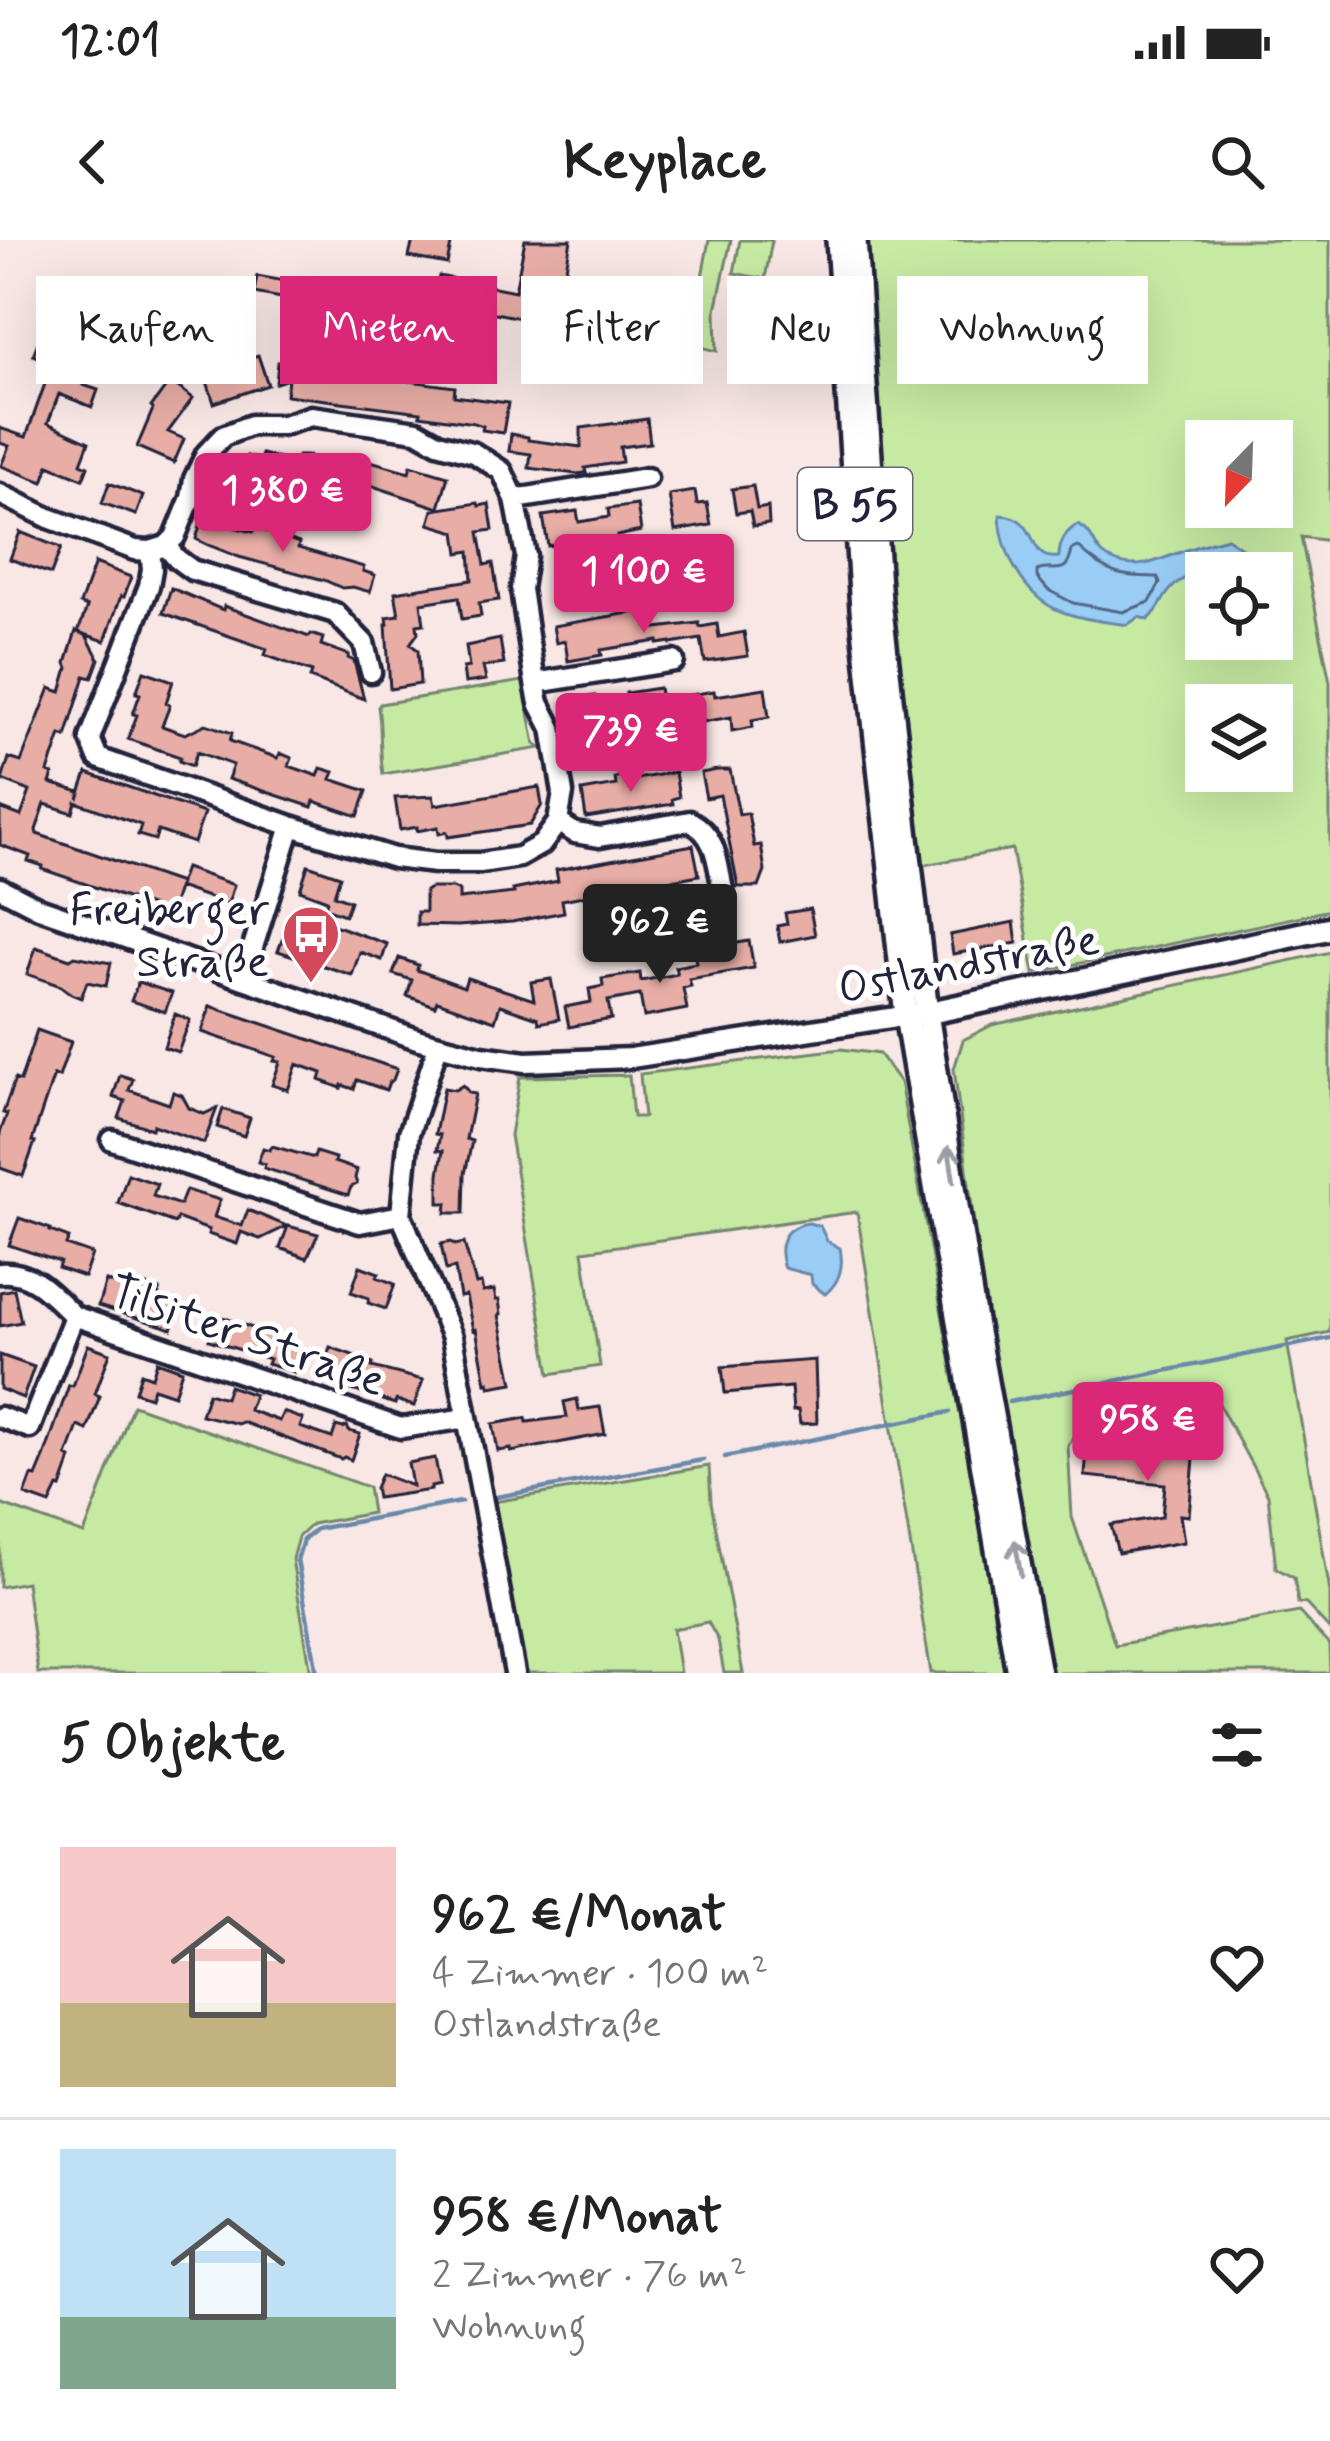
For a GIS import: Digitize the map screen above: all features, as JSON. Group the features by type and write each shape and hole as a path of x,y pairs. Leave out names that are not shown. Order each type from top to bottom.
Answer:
{"main road":[{"name":"B 55","path":"838,240 862,609 917,1014 1018,1673"},
{"name":"B 55","path":"856,240 880,602 917,1014 1039,1673"},
{"name":"Ostlandstraße","path":"917,1014 1330,928"}],"street":[{"path":"0,494 135,550 158,548 176,537 206,454 223,436 251,425 283,425 311,416 417,431 438,443 474,453 502,471 515,499 526,556 520,589 535,683 539,704 552,728 563,793 558,822 542,844 519,857 480,863 394,858 98,758 90,738 149,586 158,548"},
{"path":"515,499 647,478"},
{"path":"158,548 192,570 334,613 364,643 371,672"},
{"path":"535,683 674,661"},
{"path":"558,822 575,833 600,837 690,821 705,830 713,844 723,890"},
{"path":"243,979 291,826"},
{"name":"Ostlandstraße","path":"0,888 39,908 438,1046 481,1056 526,1062 632,1058 917,1014"},
{"path":"438,1046 409,1133 401,1215 452,1337 514,1673"},
{"path":"112,1140 360,1223 401,1215"},
{"name":"Tilsiter Straße","path":"0,1273 33,1278 74,1316 401,1428 467,1418"},
{"name":"Tilsiter Straße","path":"0,1417 31,1428 74,1316"}],"green space":[{"path":"709,240 731,240 716,310 717,351 703,348 701,276"},
{"path":"740,240 772,240 766,276 734,273"},
{"path":"865,240 1330,240 1330,541 1301,537 1330,682 1330,910 1034,973 1012,849 924,865 903,710 880,464 873,276 867,276"},
{"path":"523,681 535,744 541,748 383,774 380,704"},
{"path":"1330,952 1330,1332 1287,1341 1330,1592 1330,1630 1306,1604 1298,1603 1294,1578 1276,1568 1268,1495 1208,1384 1096,1404 1068,1446 1072,1517 1115,1645 1299,1612 1329,1645 1330,1673 1050,1673 992,1360 954,1069 963,1040 992,1025"},
{"path":"841,1049 879,1054 900,1082 1007,1673 931,1673 857,1212 583,1251 600,1366 550,1374 510,1135 520,1077 629,1075 633,1117 644,1117 640,1074"},
{"path":"133,1405 368,1487 372,1513 312,1524 298,1537 292,1559 311,1673 38,1673 26,1582 0,1587 0,1504 84,1534"},
{"path":"709,1466 711,1502 743,1673 724,1673 718,1640 708,1622 673,1629 680,1673 524,1673 493,1502"}],"water":[{"path":"1000,515 1013,518 1028,530 1041,553 1059,557 1064,538 1078,525 1103,554 1128,565 1154,562 1227,538 1245,550 1185,552 1185,579 1168,592 1148,620 1139,617 1127,625 1076,616 1041,600 1020,576"},
{"path":"809,1223 820,1226 827,1241 840,1248 840,1274 825,1294 812,1284 811,1275 784,1268 784,1238 793,1228"}],"building":[{"path":"413,240 452,240 447,264 409,257"},
{"path":"525,240 571,240 565,276 521,276 521,318 497,313 497,287 515,291"},
{"path":"257,276 280,280 280,298 256,293"},
{"path":"256,356 268,385 214,403 208,384 256,384"},
{"path":"45,384 83,384 98,390 92,407 59,394 48,423 89,442 81,463 88,466 83,479 49,465 43,482 1,466 9,446 0,443 0,428 26,437"},
{"path":"168,384 193,398 168,432 184,439 174,463 137,447 151,407"},
{"path":"287,384 432,384 455,387 454,396 508,403 503,433 421,412 286,395"},
{"path":"647,419 650,443 620,447 622,462 585,468 586,473 529,468 531,454 509,451 511,434 581,447 581,428"},
{"path":"262,454 296,463 298,456 308,456 355,472 360,458 409,472 411,465 448,476 439,508 358,481 354,492 337,487 335,495 291,482 289,491 278,488 275,499 260,495 262,488 240,481 247,456 260,460"},
{"path":"109,483 143,496 136,515 102,503"},
{"path":"753,486 757,509 768,507 769,524 753,526 750,511 736,513 732,489"},
{"path":"695,491 697,504 707,503 711,525 675,531 669,495"},
{"path":"489,504 493,530 479,532 485,565 493,563 499,600 479,603 481,616 462,619 459,597 421,603 424,624 417,625 418,633 410,644 418,650 420,684 390,689 386,624 387,617 399,615 395,592 472,580 470,551 459,553 456,532 429,524 433,510"},
{"path":"637,505 641,531 582,545 581,540 548,546 543,516 577,511 579,522 609,517 608,509"},
{"path":"202,519 253,532 255,528 299,543 298,548 364,567 363,571 375,575 370,592 342,588 208,545 196,539"},
{"path":"20,532 61,548 51,574 10,559"},
{"path":"95,563 131,577 105,641 78,632 87,607 80,604"},
{"path":"171,588 223,610 224,606 323,638 321,645 354,661 364,699 265,655 267,649 163,613"},
{"path":"653,609 656,628 699,623 700,627 717,624 719,637 744,632 748,656 705,662 701,639 601,650 602,655 568,661 565,641 556,643 553,626"},
{"path":"76,631 86,635 99,659 92,678 85,676 66,737 61,735 48,772 53,774 50,783 80,792 78,799 87,773 204,813 194,843 158,831 155,840 138,835 141,825 76,802 73,813 45,804 37,834 180,883 170,913 42,869 28,861 30,856 0,845 0,808 21,816 30,791 2,780 9,758 21,762 50,688 61,692"},
{"path":"500,639 504,664 483,667 486,680 465,683 466,646"},
{"path":"144,671 173,681 162,726 185,734 206,724 232,733 230,741 278,758 280,753 292,758 289,766 318,776 321,768 334,772 331,779 367,791 358,816 314,801 312,807 228,779 233,765 197,752 192,766 179,761 180,757 128,739"},
{"path":"659,688 661,700 765,688 769,717 752,720 753,727 732,731 731,717 691,724 689,715 636,725 638,737 617,740 614,724 631,721 626,693"},
{"path":"595,696 599,718 585,720 589,745 575,748 567,700"},
{"path":"730,770 739,814 748,813 754,846 761,845 765,871 759,887 738,887 720,795 706,798 701,773"},
{"path":"675,772 679,797 672,799 673,804 586,818 582,791 616,785 615,778"},
{"path":"539,787 542,805 530,825 448,837 447,832 439,834 438,827 400,830 395,798 433,796 435,805"},
{"path":"693,845 699,875 672,880 674,889 621,895 620,889 562,900 564,912 512,922 417,925 417,912 425,912 425,891 431,888 453,888 459,891 459,899 514,893 558,881 556,870"},
{"path":"308,865 340,876 334,895 350,901 345,915 325,908 327,900 300,890"},
{"path":"185,868 234,885 228,904 178,887"},
{"path":"810,909 815,935 780,942 777,926 787,924 785,913"},
{"path":"1014,922 1017,943 953,954 950,935"},
{"path":"331,924 387,944 382,960 360,952 352,975 278,951 286,929 327,938"},
{"path":"749,941 754,968 689,979 691,986 683,988 687,1009 644,1017 640,995 608,1001 611,1019 569,1027 565,1007 591,1002 589,989 603,986 602,979 640,973 641,981 677,974 675,967 696,963 695,957 715,953 714,947"},
{"path":"36,947 70,959 111,963 106,986 87,982 81,998 27,974"},
{"path":"399,958 418,965 417,970 464,987 467,978 534,1000 531,982 551,979 559,1019 539,1023 538,1018 500,1005 495,1021 407,996 412,980 393,974"},
{"path":"138,982 172,993 165,1012 131,1001"},
{"path":"210,1006 397,1069 393,1080 386,1090 357,1080 354,1089 341,1088 320,1080 322,1073 297,1064 288,1090 272,1085 280,1062 274,1061 276,1057 202,1032"},
{"path":"175,1014 190,1020 178,1052 164,1047"},
{"path":"37,1030 71,1042 59,1077 54,1075 23,1176 0,1168 0,1133 15,1079 20,1081"},
{"path":"120,1075 133,1079 129,1090 169,1104 173,1092 182,1095 189,1108 204,1114 217,1108 204,1143 119,1118 125,1101 113,1097"},
{"path":"463,1085 475,1094 466,1139 472,1141 464,1213 446,1213 447,1203 439,1203 443,1151 437,1150 440,1135 435,1134 444,1088 455,1090"},
{"path":"223,1109 250,1118 244,1136 217,1127"},
{"path":"272,1146 314,1158 316,1152 335,1158 334,1162 357,1170 357,1184 348,1195 264,1168 258,1162 263,1148"},
{"path":"128,1174 157,1184 153,1196 180,1205 186,1190 220,1200 214,1217 242,1226 248,1210 287,1226 260,1239 241,1232 237,1244 177,1218 175,1223 118,1203"},
{"path":"19,1218 51,1229 69,1238 66,1245 92,1254 84,1277 58,1268 60,1262 9,1245"},
{"path":"288,1226 318,1234 307,1258 280,1248"},
{"path":"464,1243 476,1284 481,1283 483,1292 494,1290 499,1300 513,1383 490,1387 486,1383 466,1296 460,1297 455,1268 446,1270 441,1244"},
{"path":"360,1266 395,1284 386,1309 351,1292"},
{"path":"106,1281 160,1290 157,1299 180,1307 172,1329 98,1306"},
{"path":"14,1289 21,1322 0,1326 0,1292"},
{"path":"217,1315 299,1350 297,1358 302,1359 297,1373 209,1340"},
{"path":"88,1345 110,1353 95,1394 100,1396 87,1430 78,1426 61,1488 50,1504 25,1495"},
{"path":"330,1347 364,1359 372,1367 423,1380 414,1406 319,1379"},
{"path":"0,1355 34,1367 23,1398 0,1389"},
{"path":"815,1360 817,1423 800,1424 798,1410 793,1411 791,1387 725,1393 722,1367"},
{"path":"157,1361 182,1370 174,1395 153,1388 150,1397 135,1392 141,1373 152,1377"},
{"path":"229,1386 254,1395 249,1410 279,1421 283,1412 303,1419 300,1427 332,1438 336,1426 347,1426 360,1434 351,1460 242,1422 201,1415 208,1393 225,1398"},
{"path":"577,1399 579,1410 600,1407 605,1434 498,1451 493,1424 567,1417 564,1402"},
{"path":"1166,1433 1196,1435 1189,1516 1180,1515 1184,1542 1118,1553 1111,1525 1162,1517 1165,1484 1085,1476 1088,1436 1165,1445"},
{"path":"435,1458 440,1485 377,1498 375,1488 381,1474 412,1486 408,1463"}],"waterway":[{"path":"1009,1402 1330,1338"},
{"path":"725,1457 950,1412"},
{"path":"496,1497 703,1460"},
{"path":"317,1673 297,1560 303,1540 316,1529 461,1502"}],"place":[{"name":"Freiberger Straße","path":"311,985"}]}
